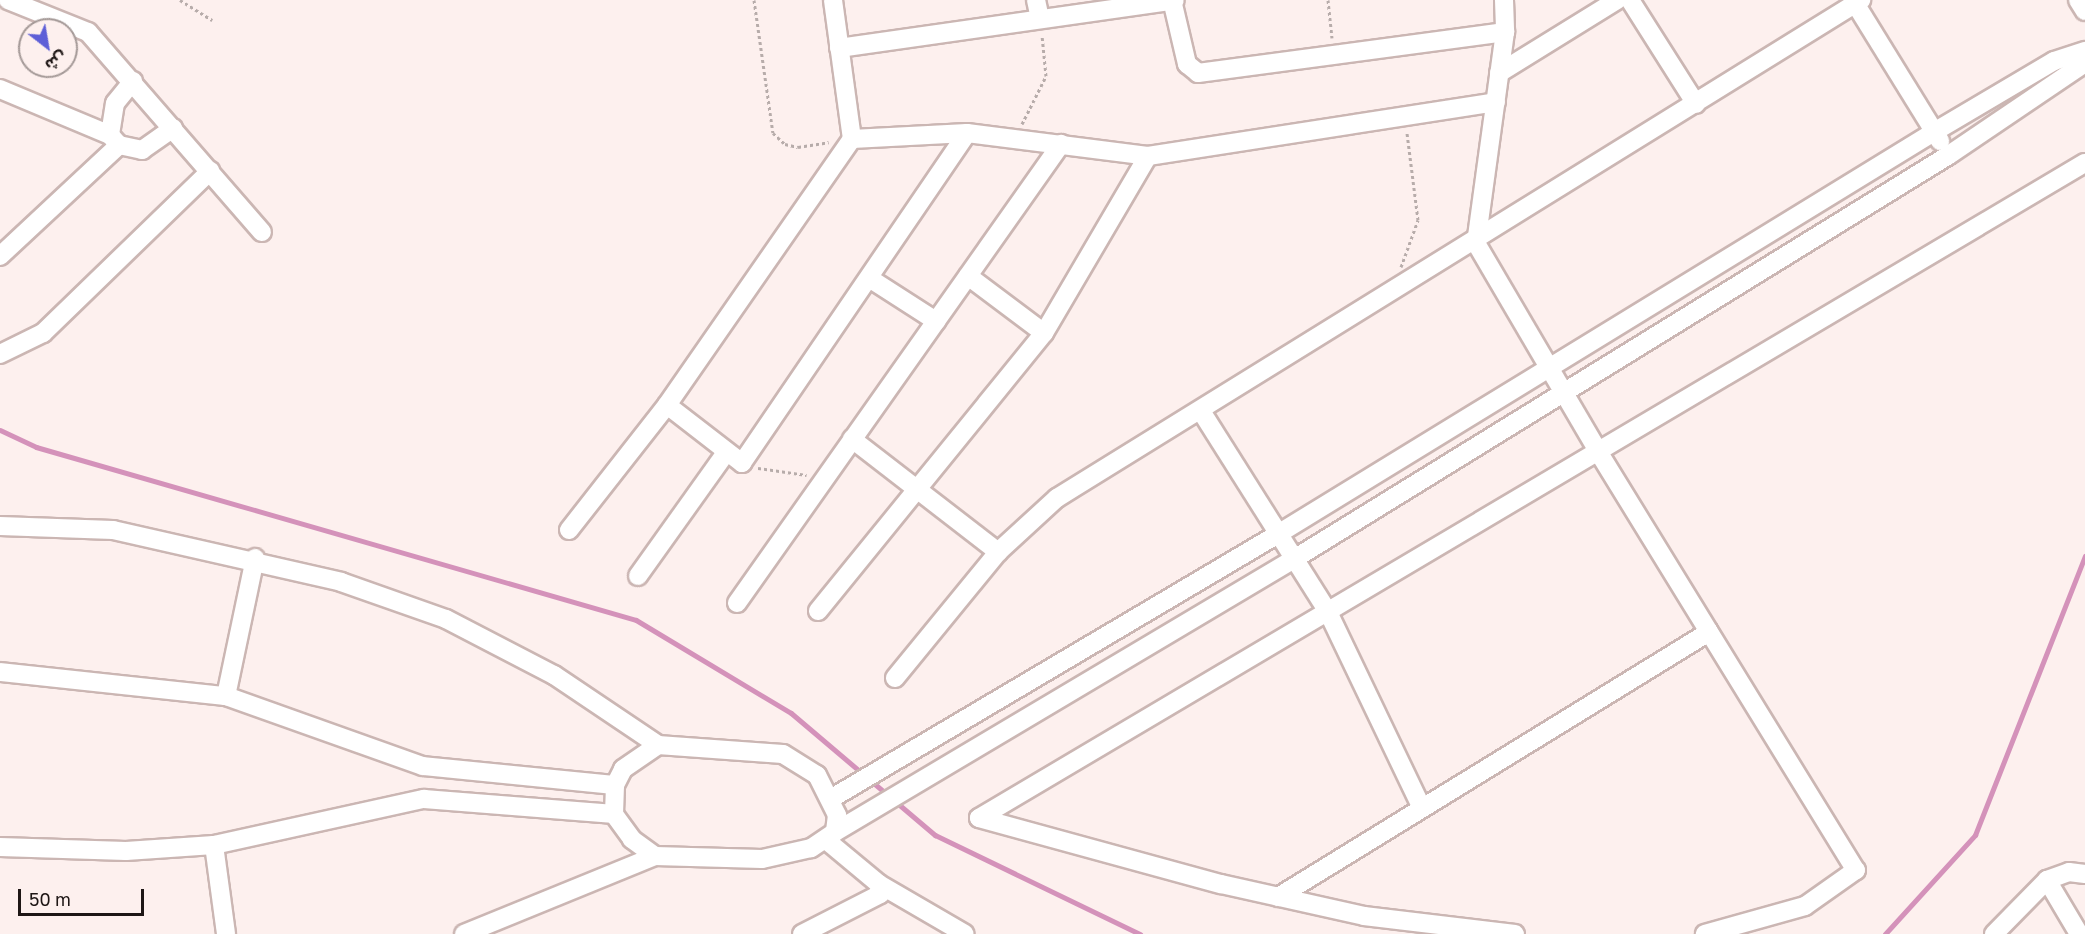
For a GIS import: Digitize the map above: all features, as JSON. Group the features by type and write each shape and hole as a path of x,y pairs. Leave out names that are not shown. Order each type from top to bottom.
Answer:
{"street":[{"path":"8,0 88,32 262,232"},
{"path":"569,530 667,405 852,139 832,0"},
{"path":"1036,0 1040,19"},
{"path":"839,48 1040,19 1103,5 1173,0 1187,64 1198,73 1505,32"},
{"path":"1504,0 1505,32 1476,243 1562,392 1856,870 1805,906 1706,934"},
{"path":"1499,73 1617,0"},
{"path":"1630,0 1696,104"},
{"path":"2078,0 2085,11"},
{"path":"895,678 998,552 1057,498 1476,243 1856,1 1949,155"},
{"path":"832,798 857,787 1278,534 1934,132 2082,61"},
{"path":"464,934 655,856 762,859 830,836 1294,559 1949,155 2082,61"},
{"path":"0,256 114,140 115,103 133,81"},
{"path":"0,89 114,140 142,150 173,128"},
{"path":"852,139 967,133 1148,156 1406,114 1496,102"},
{"path":"667,405 725,454 742,463 967,133"},
{"path":"737,603 1061,144"},
{"path":"818,611 1044,333 1148,156"},
{"path":"1515,934 1364,916 1278,897 979,818 1599,453 2085,163"},
{"path":"0,354 43,333 210,171"},
{"path":"968,276 1044,333"},
{"path":"869,278 936,321"},
{"path":"1201,411 1328,612 1422,808"},
{"path":"852,439 998,552"},
{"path":"638,576 725,454"},
{"path":"0,526 113,530 255,558 446,619 554,675 657,745 783,754 817,775 832,798 830,836 879,884 965,934"},
{"path":"226,696 255,558"},
{"path":"1278,897 1709,632"},
{"path":"0,672 226,696 423,766 615,785"},
{"path":"655,856 632,839 614,814 615,785 623,769 657,745"},
{"path":"423,766 424,799"},
{"path":"0,847 126,850 214,845 424,799 614,814"},
{"path":"214,845 226,934"},
{"path":"1994,934 2047,880 2069,872 2085,874"},
{"path":"2047,880 2079,934"},
{"path":"802,934 876,897 879,884"}],"path":[{"path":"180,0 212,20"},
{"path":"754,0 773,133 784,144 798,147 852,139"},
{"path":"1328,0 1334,55"},
{"path":"1013,138 1046,76 1040,19"},
{"path":"1406,114 1418,220 1401,260 1407,285"},
{"path":"742,463 774,474 827,475"}],"waterway":[{"path":"0,430 36,447 636,620 791,713 935,835 1140,934"},
{"path":"1885,934 1975,835 2085,556"}]}
